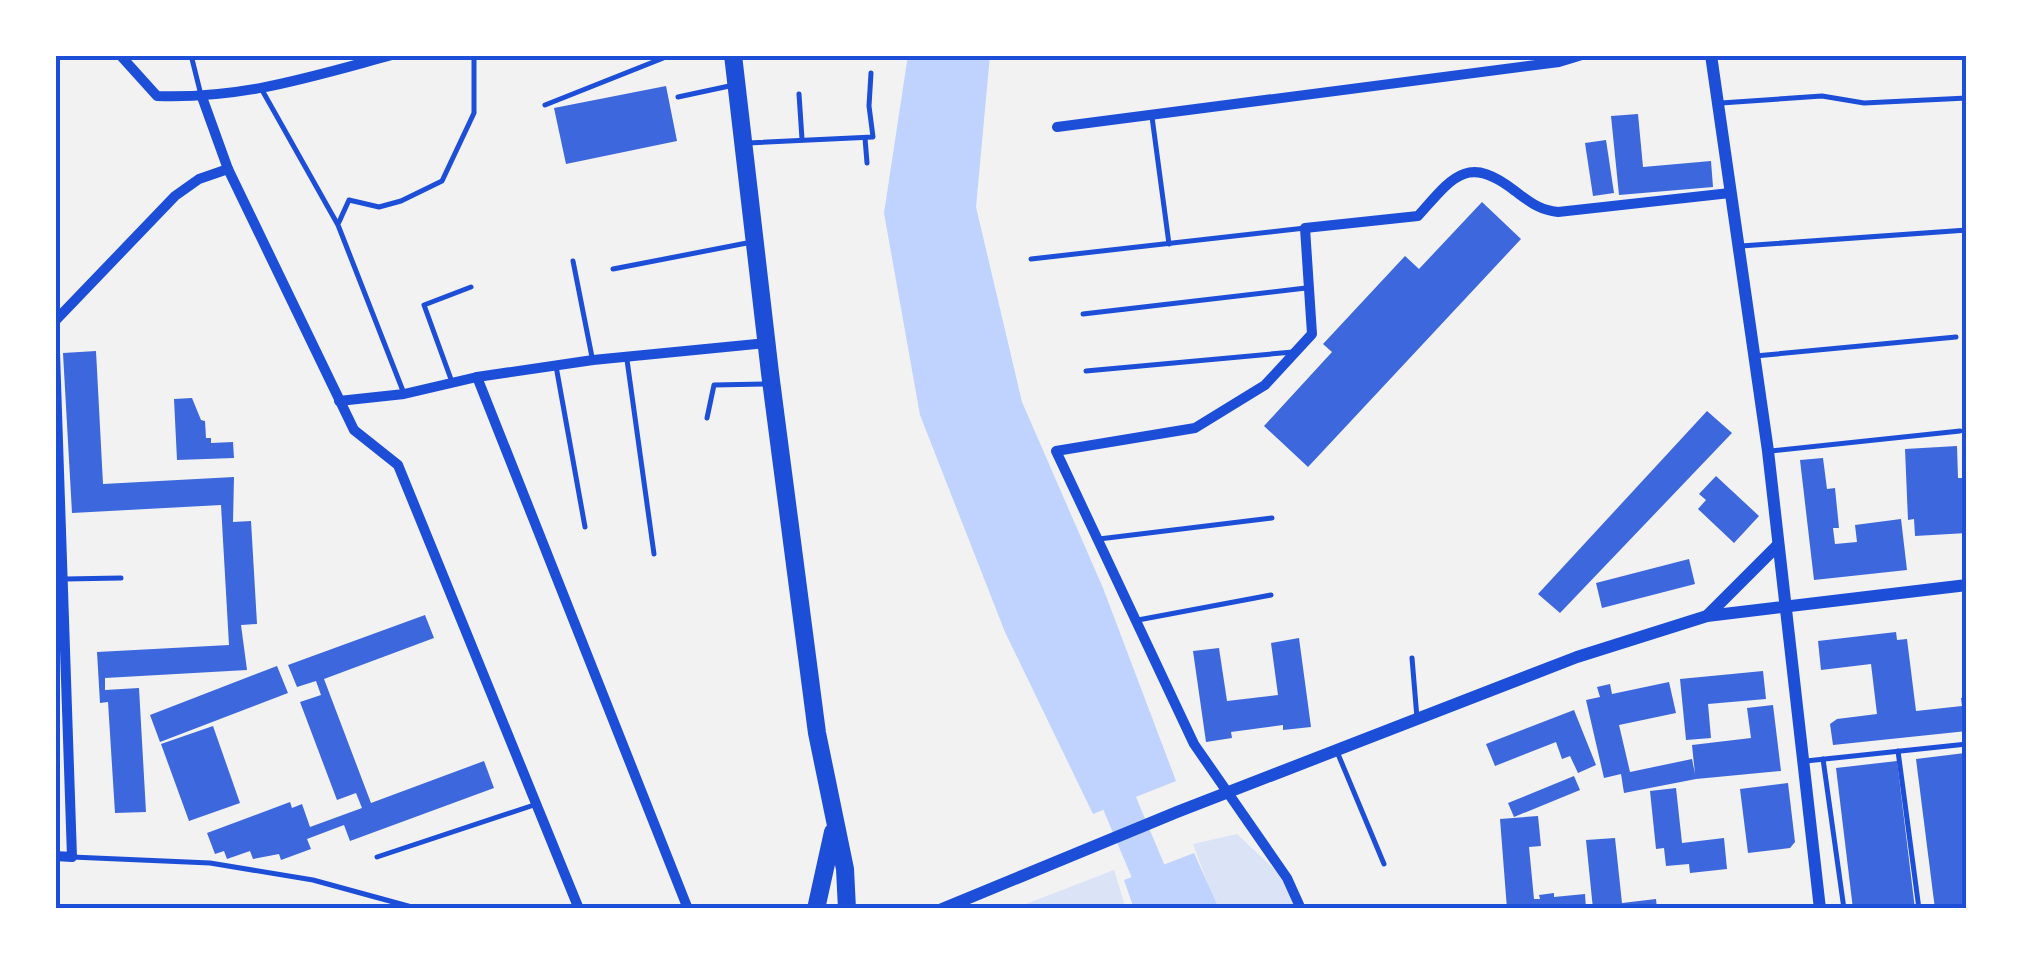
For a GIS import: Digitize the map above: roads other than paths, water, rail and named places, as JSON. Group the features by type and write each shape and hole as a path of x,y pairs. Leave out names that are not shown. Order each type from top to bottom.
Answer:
{"main road":[{"path":"733,55 817,733 845,869 847,909"},
{"path":"816,909 834,826"}],"street":[{"path":"120,55 157,96 202,98 262,90 392,55"},
{"path":"1057,127 1559,62 1582,55"},
{"path":"1711,55 1768,451 1820,909"},
{"path":"202,98 228,169 354,430 398,465 579,909"},
{"path":"55,320 175,196 199,179 228,169"},
{"path":"1301,909 1287,878 1194,744 1056,451 1195,428 1266,384 1312,334 1305,228 1418,216 1446,185 1479,170 1496,176 1542,210 1558,212 1730,192"},
{"path":"340,401 404,394 452,382 593,360 767,343"},
{"path":"55,353 62,579 60,701 72,857 55,856"},
{"path":"477,378 688,909"},
{"path":"1707,616 1778,545"},
{"path":"942,909 1577,657 1707,616 1967,584"}],"lane":[{"path":"190,55 202,98"},
{"path":"338,224 349,200 379,207 401,201 442,180 474,113 474,55"},
{"path":"545,105 671,55"},
{"path":"745,143 873,138 869,106 871,73"},
{"path":"678,96 737,85"},
{"path":"262,90 338,224 404,394"},
{"path":"798,94 802,139"},
{"path":"1718,103 1822,96 1864,103 1967,98"},
{"path":"1152,114 1168,244"},
{"path":"865,138 867,163"},
{"path":"1031,259 1305,228"},
{"path":"1736,247 1967,230"},
{"path":"614,269 755,242"},
{"path":"573,261 593,360"},
{"path":"452,382 424,305 471,287"},
{"path":"1083,314 1309,288"},
{"path":"1752,357 1956,337"},
{"path":"1086,371 1296,352"},
{"path":"626,356 654,554"},
{"path":"556,366 586,527"},
{"path":"707,418 714,385 771,384"},
{"path":"1768,451 1960,431"},
{"path":"1096,540 1272,518"},
{"path":"62,579 122,578"},
{"path":"1135,621 1271,595"},
{"path":"1412,658 1417,721"},
{"path":"1804,761 1967,744"},
{"path":"1898,751 1919,909"},
{"path":"1336,752 1384,864"},
{"path":"1823,759 1844,909"},
{"path":"377,857 536,804"},
{"path":"72,857 210,863 313,880 419,909"}],"water":[{"path":"908,55 990,55 976,207 1022,402 1103,588 1176,781 1093,814 1005,632 920,415 884,213"},
{"path":"1194,853 1219,909 1134,909 1124,880"}],"waterway":[{"path":"1101,759 1164,909"}]}
